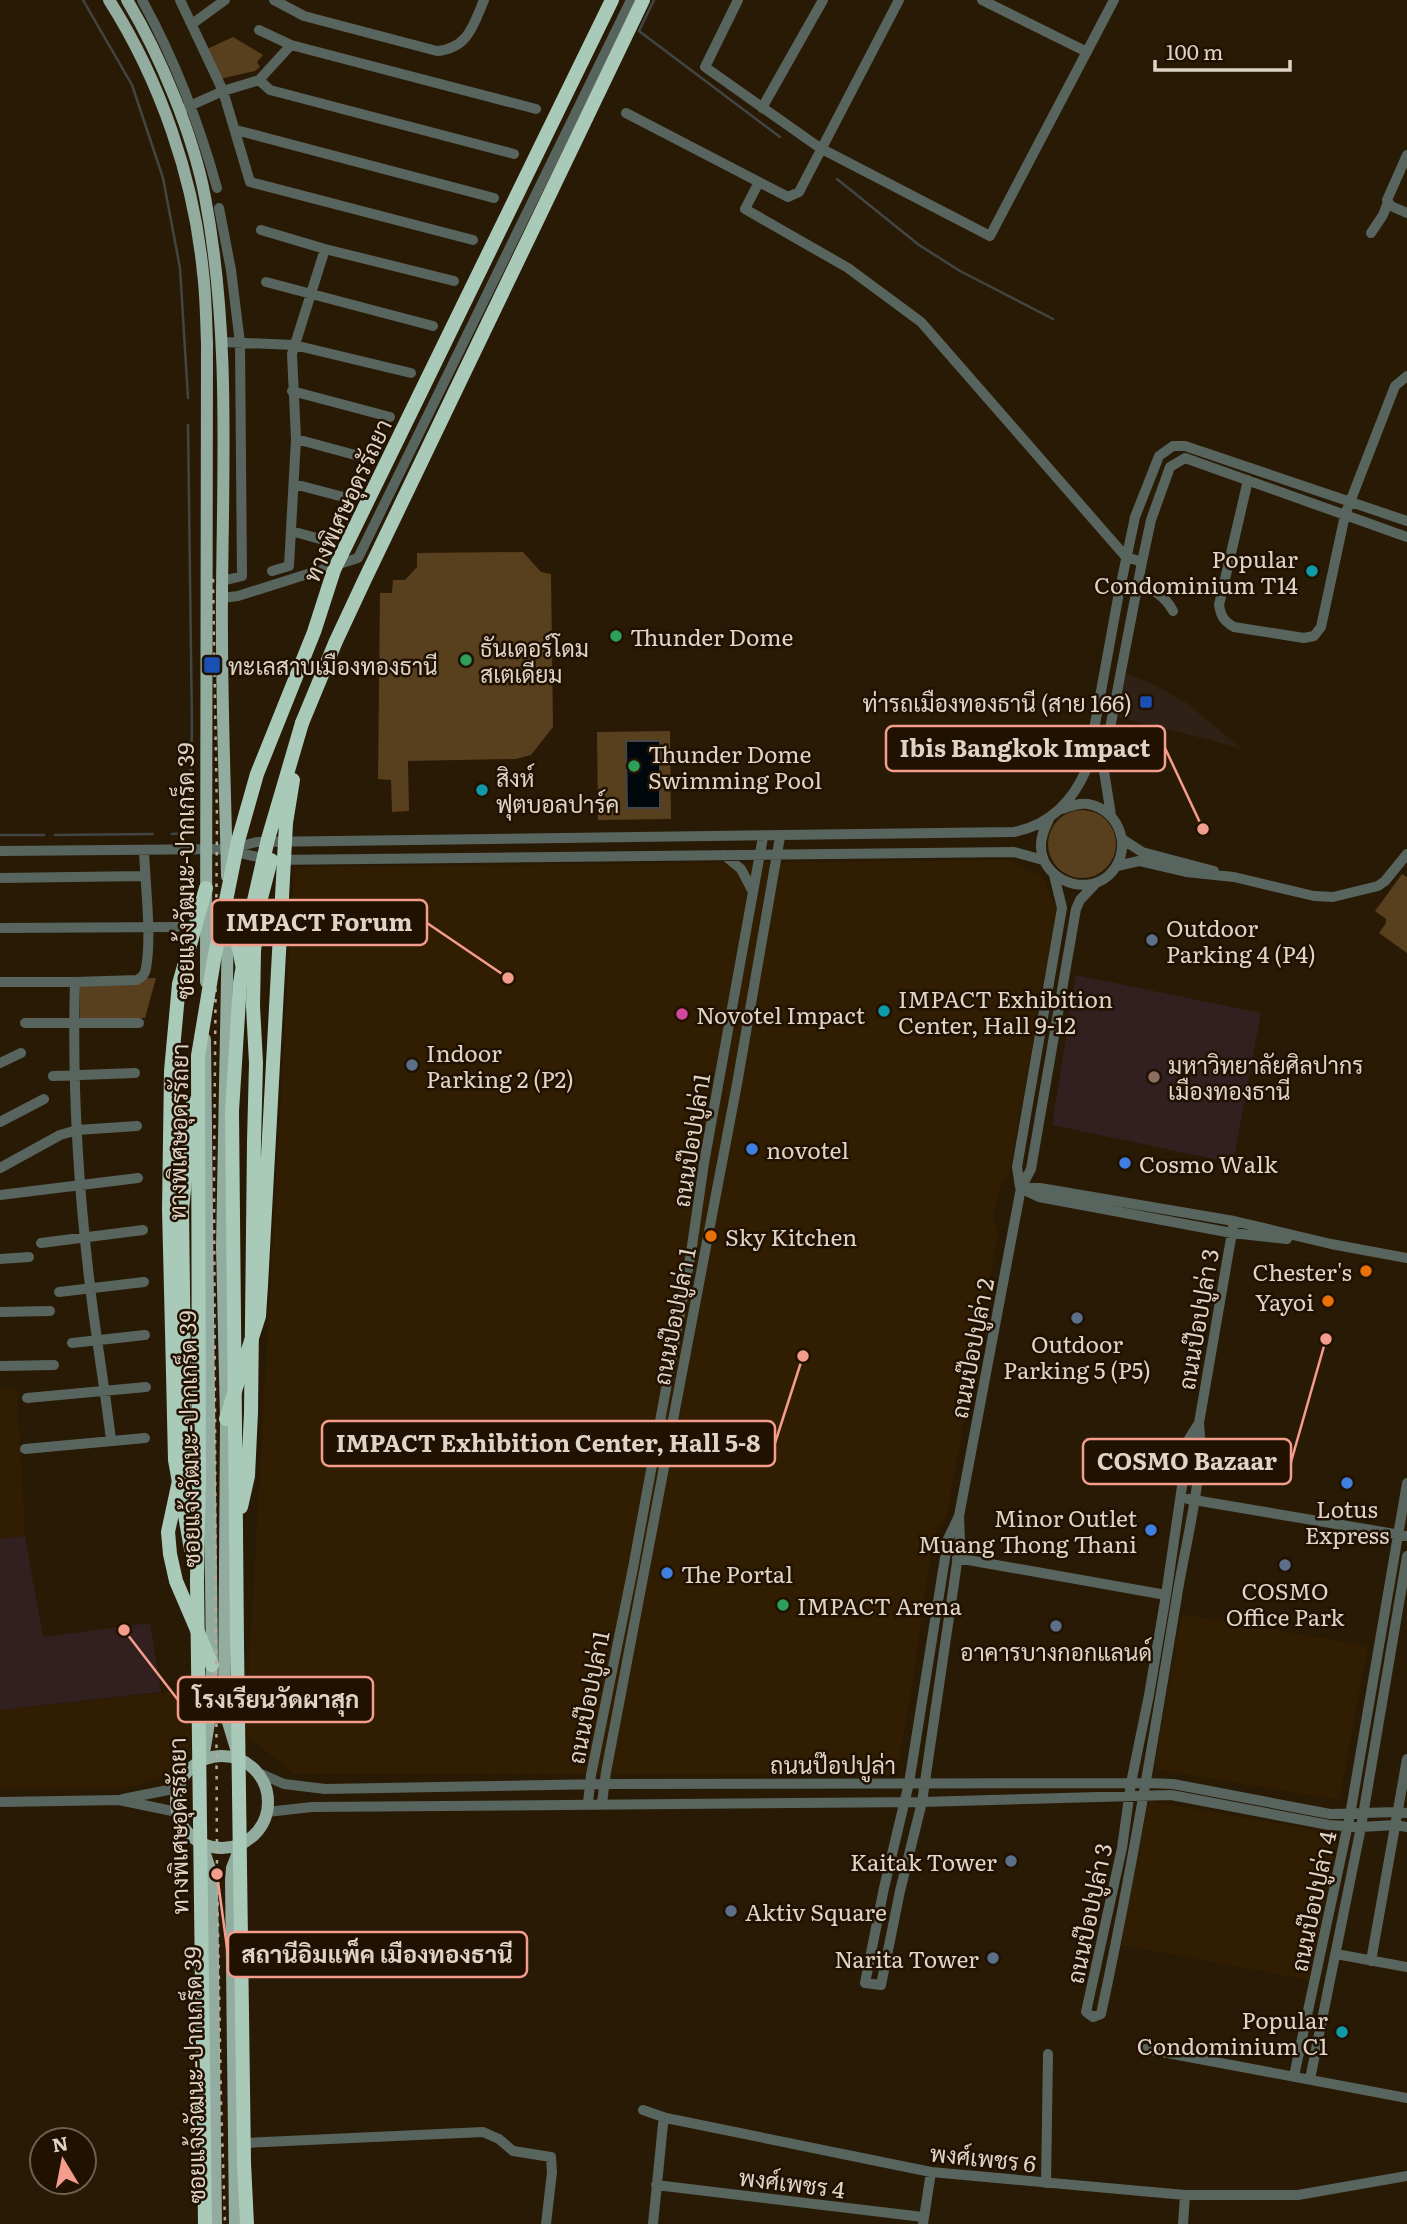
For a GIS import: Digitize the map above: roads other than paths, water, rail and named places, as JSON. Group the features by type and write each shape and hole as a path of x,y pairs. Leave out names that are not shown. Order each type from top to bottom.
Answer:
{"highway":[{"name":"ทางพิเศษอุดรรัถยา","path":"205,2224 197,1581 198,1056 214,960 238,841 257,774 314,632 334,570 612,0"},
{"path":"247,2224 232,1111 240,983 253,905 268,839 302,723 336,641 643,0"},
{"path":"226,1419 259,1316 286,823 302,723"},
{"path":"236,1530 248,1476 251,1412 256,1063 254,951 260,902 271,860"},
{"path":"197,1581 175,1460 169,1209 171,1071 179,984 206,888"},
{"path":"228,923 239,948 253,1006"},
{"path":"198,1056 181,1209 185,1453 168,1532 176,1581 212,1665"}],"main road":[{"name":"ซอยแจ้งวัฒนะ-ปากเกร็ด 39","path":"109,0 129,33 166,115 190,197 203,272 207,343 206,1247 211,1717 202,1760 187,1771 178,1788"},
{"name":"ซอยแจ้งวัฒนะ-ปากเกร็ด 39","path":"127,0 151,45 178,111 205,195 223,342 222,598 228,923 222,1233 226,1419 224,1709 240,1759"},
{"path":"202,1760 221,1756 240,1759 259,1773 266,1785 267,1812"},
{"path":"177,1812 178,1788"},
{"name":"ซอยแจ้งวัฒนะ-ปากเกร็ด 39","path":"177,1812 182,1825 201,1843 212,1875 216,2224"},
{"name":"ซอยแจ้งวัฒนะ-ปากเกร็ด 39","path":"234,2224 231,1880 235,1858 242,1843 258,1831 267,1812"},
{"path":"201,1843 229,1847 242,1843"}],"street":[{"path":"142,0 163,38 191,105 217,188"},
{"path":"180,0 223,91 250,182 474,240"},
{"path":"192,24 225,0"},
{"path":"274,0 304,16 437,51 450,50 464,41 484,0"},
{"path":"222,598 238,596 358,558 631,0"},
{"path":"738,0 705,67 820,148 990,236 1114,0"},
{"path":"762,108 823,0"},
{"path":"626,113 789,197 799,192 899,0"},
{"path":"982,0 1087,52"},
{"path":"259,30 291,45 536,109"},
{"path":"178,111 223,91 259,80 291,45"},
{"path":"259,80 270,90 514,154"},
{"path":"236,130 494,198"},
{"path":"1371,233 1383,215 1407,155"},
{"path":"760,182 745,209 848,268 920,323 1126,557 1142,562"},
{"path":"1388,202 1407,213"},
{"path":"219,208 231,270 240,343 242,576 222,581"},
{"path":"261,230 454,281"},
{"path":"272,571 289,566 296,439 292,354 326,249"},
{"path":"266,282 433,326"},
{"path":"223,342 294,345 411,373"},
{"path":"1248,480 1219,605 1225,622 1234,626 1304,638 1314,636 1319,632 1350,501 1395,386 1407,376"},
{"path":"292,391 390,417"},
{"path":"296,439 370,459"},
{"path":"1173,446 1177,461"},
{"path":"0,851 205,850 227,849 257,842 762,837 1028,830 1061,809 1079,786 1087,768 1135,517 1159,456 1173,446 1185,446 1407,521"},
{"path":"1049,819 1042,832 1040,846 1043,860 1054,875 1081,886 1096,883 1108,876 1117,866 1122,853 1122,839 1111,815 1103,765 1151,520 1170,467 1177,461 1185,458 1407,537"},
{"path":"293,484 351,499"},
{"path":"291,531 331,542"},
{"path":"1138,583 1158,593 1168,601 1173,611"},
{"path":"1102,689 1117,691"},
{"path":"1061,809 1075,804 1087,804 1099,807 1111,815"},
{"name":"ถนนป๊อปปูล่า 1","path":"602,1803 779,854 780,836"},
{"name":"ถนนป๊อปปูล่า1","path":"588,1803 589,1784 633,1568 691,1253 704,1163 762,837"},
{"path":"1122,839 1142,852 1314,896 1332,897 1378,886 1407,854"},
{"path":"227,849 271,860 1014,852 1043,860"},
{"path":"0,982 136,981 144,976 147,926 144,850"},
{"path":"724,855 741,869 753,892"},
{"path":"1117,866 1139,861 1186,872 1234,877"},
{"name":"ถนนป๊อปปูล่า 2","path":"1021,1188 1017,1167 1062,908 1054,875"},
{"path":"0,878 145,877"},
{"name":"ถนนป๊อปปูล่า 2","path":"959,1516 947,1539 909,1783 865,1983 881,1984 922,1802 960,1542 959,1516 1021,1188 1031,1169 1076,909 1096,883"},
{"path":"0,928 177,927"},
{"path":"75,982 76,1130 80,1186 111,1440"},
{"path":"25,1023 139,1023"},
{"path":"0,1063 20,1053"},
{"path":"54,1076 135,1073"},
{"path":"0,1122 44,1099"},
{"path":"0,1168 60,1135 76,1130 137,1126"},
{"path":"0,1195 138,1178"},
{"path":"1021,1188 1040,1188 1234,1221 1331,1244 1407,1258"},
{"path":"1021,1188 1039,1197 1232,1233 1331,1244"},
{"name":"ถนนป๊อปปูล่า 3","path":"1199,1423 1189,1438 1166,1595 1131,1783 1122,1848 1086,2011 1093,2017 1101,2014 1147,1783 1194,1500 1202,1441 1199,1423 1234,1221"},
{"path":"41,1243 143,1230"},
{"path":"0,1259 29,1257"},
{"path":"59,1292 144,1282"},
{"path":"0,1312 50,1311"},
{"path":"72,1343 145,1335"},
{"path":"0,1366 54,1364"},
{"path":"27,1398 146,1387"},
{"path":"25,1449 145,1438"},
{"name":"ถนนป๊อปปูล่า 4","path":"1294,2076 1350,1815 1381,1634 1403,1535 1407,1483"},
{"path":"1180,1498 1403,1535"},
{"name":"ถนนป๊อปปูล่า 4","path":"1310,2080 1362,1827 1407,1556"},
{"path":"957,1558 1166,1595"},
{"path":"1381,1634 1393,1636"},
{"path":"930,1652 944,1654"},
{"path":"1371,1961 1395,1825 1402,1813 1407,1759"},
{"name":"ถนนป๊อปปูล่า","path":"259,1773 284,1784 325,1789 589,1784 1147,1783 1174,1784 1330,1814 1402,1813"},
{"path":"0,1802 119,1800 178,1788"},
{"path":"922,1802 1171,1795 1347,1826 1407,1827"},
{"path":"119,1800 177,1812"},
{"name":"ถนนป๊อปปูล่า","path":"267,1812 312,1807 922,1802"},
{"path":"1122,1848 1134,1850"},
{"path":"884,1888 900,1891"},
{"path":"1104,1933 1116,1944"},
{"path":"1336,1954 1407,1967"},
{"path":"1315,1982 1328,1984"},
{"path":"1146,2049 1407,2098"},
{"path":"1046,2183 1048,2054"},
{"name":"พงศ์เพชร 6","path":"643,2110 666,2118 931,2172 1046,2183 1185,2195 1298,2195 1407,2176"},
{"path":"653,2224 663,2124 666,2118"},
{"path":"244,2143 483,2132 499,2139 513,2151 551,2157 552,2172 545,2224"},
{"path":"923,2220 931,2172"},
{"name":"พงศ์เพชร 4","path":"656,2185 923,2220"},
{"path":"1183,2224 1185,2195"}],"waterway":[{"path":"83,0 132,85 163,178 180,268 188,398"},
{"path":"654,0 639,31 780,137"},
{"path":"837,179 919,245 960,271 1053,319"},
{"path":"172,834 189,833 192,729 188,425"},
{"path":"55,835 153,834"},
{"path":"0,835 44,835"}],"railway":[{"path":"213,579 217,821 214,1179 217,1870 225,2224"}],"place":[{"name":"Popular Condominium T14","path":"1312,571"},
{"name":"Thunder Dome","path":"616,636"},
{"name":"ธันเดอร์โดม สเตเดียม","path":"466,660"},
{"name":"ทะเลสาบเมืองทองธานี","path":"212,665"},
{"name":"ท่ารถเมืองทองธานี (สาย 166)","path":"1146,702"},
{"name":"Thunder Dome Swimming Pool","path":"634,766"},
{"name":"สิงห์ ฟุตบอลปาร์ค","path":"482,790"},
{"name":"Ibis Bangkok Impact","path":"1203,829"},
{"name":"Outdoor Parking 4 (P4)","path":"1152,940"},
{"name":"IMPACT Forum","path":"508,978"},
{"name":"IMPACT Exhibition Center, Hall 9-12","path":"884,1011"},
{"name":"Novotel Impact","path":"682,1014"},
{"name":"Indoor Parking 2 (P2)","path":"412,1065"},
{"name":"มหาวิทยาลัยศิลปากร เมืองทองธานี","path":"1154,1077"},
{"name":"novotel","path":"752,1149"},
{"name":"Cosmo Walk","path":"1125,1163"},
{"name":"Sky Kitchen","path":"711,1236"},
{"name":"Chester's","path":"1366,1271"},
{"name":"Yayoi","path":"1328,1301"},
{"name":"Outdoor Parking 5 (P5)","path":"1077,1318"},
{"name":"COSMO Bazaar","path":"1326,1339"},
{"name":"IMPACT Exhibition Center, Hall 5-8","path":"803,1356"},
{"name":"Lotus Express","path":"1347,1483"},
{"name":"Minor Outlet Muang Thong Thani","path":"1151,1530"},
{"name":"COSMO Office Park","path":"1285,1565"},
{"name":"The Portal","path":"667,1573"},
{"name":"IMPACT Arena","path":"783,1605"},
{"name":"อาคารบางกอกแลนด์","path":"1056,1626"},
{"name":"โรงเรียนวัดผาสุก","path":"124,1630"},
{"name":"Kaitak Tower","path":"1011,1861"},
{"name":"สถานีอิมแพ็ค เมืองทองธานี","path":"217,1874"},
{"name":"Aktiv Square","path":"731,1911"},
{"name":"Narita Tower","path":"993,1958"},
{"name":"Popular Condominium C1","path":"1342,2032"}]}
